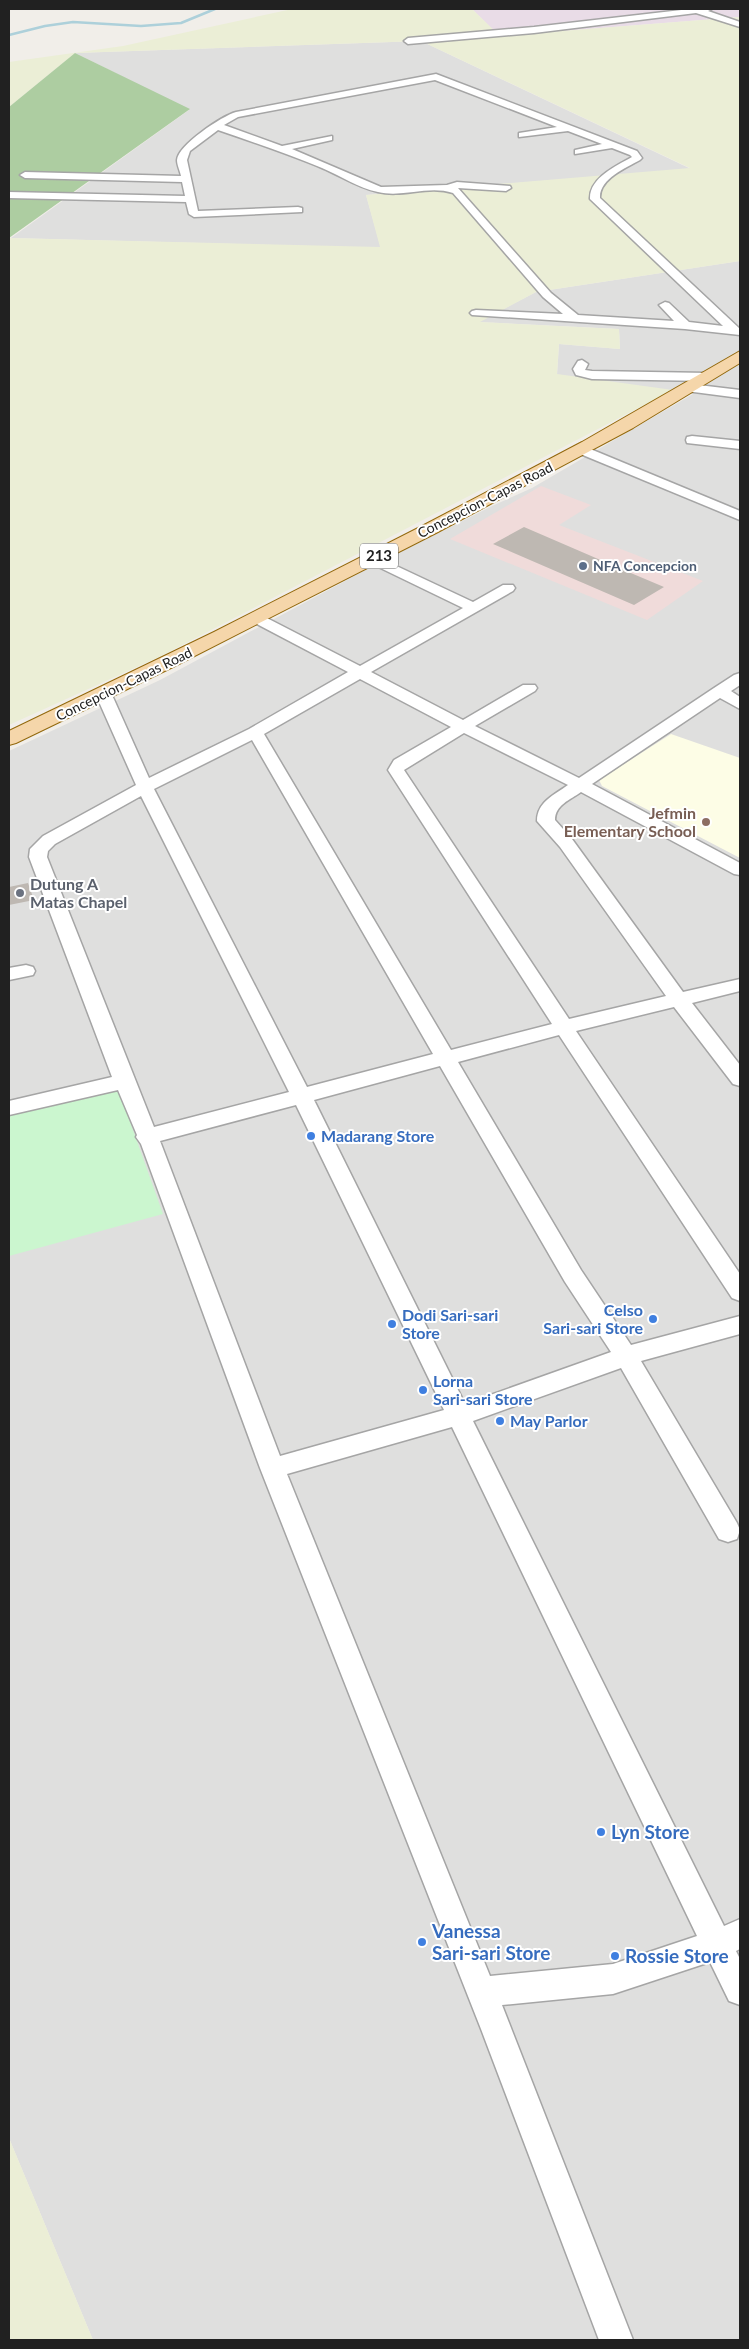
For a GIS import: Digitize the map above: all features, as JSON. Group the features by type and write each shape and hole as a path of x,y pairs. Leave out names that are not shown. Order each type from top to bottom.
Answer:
{"main road":[{"name":"Concepcion-Capas Road","path":"9,740 373,559 584,450 690,388 740,356"}],"street":[{"path":"408,41 704,10 740,25"},
{"path":"298,210 200,214 192,212 182,160 186,150 225,119 236,115 436,77 634,153 637,158 615,171 594,188 593,194 595,199 738,332"},
{"path":"217,126 346,175 370,188 399,190 447,188 458,185 506,188"},
{"path":"522,136 569,128"},
{"path":"281,149 329,138"},
{"path":"578,152 611,145"},
{"path":"25,175 186,179"},
{"path":"447,188 457,191 547,295 575,318"},
{"path":"9,195 191,199"},
{"path":"665,305 685,326"},
{"path":"476,313 575,318 738,332"},
{"path":"582,364 579,369 580,372 592,375 708,377"},
{"path":"690,388 740,394"},
{"path":"692,440 740,445"},
{"path":"584,450 740,516"},
{"path":"373,559 473,607"},
{"path":"508,588 255,732 145,787 49,840 39,849 38,857 272,1468 481,1992 616,2340"},
{"path":"256,618 464,727 581,785 740,870"},
{"path":"740,678 550,806 546,813 546,821 566,843 740,1079"},
{"path":"529,688 400,764 396,770 564,1028 740,1292"},
{"path":"720,691 740,704"},
{"path":"104,694 145,787 212,916 458,1416 729,1939 740,1990"},
{"path":"255,732 448,1059 573,1276 626,1356 728,1531"},
{"path":"146,1137 564,1028 740,985"},
{"path":"9,1108 124,1081"},
{"path":"272,1468 458,1416 626,1356 740,1325"},
{"path":"481,1992 613,1979 729,1939"}],"shaded area":[{"path":"292,9 472,9 500,36 740,17 740,261 536,292 480,322 619,329 620,349 559,344 557,374 673,390 161,656 9,725 9,238 380,247 366,195 690,168 421,41 75,53 9,107 9,62 123,46"},
{"path":"472,9 740,9 740,17 499,36"},
{"path":"421,41 691,169 366,195 381,248 11,238 189,110 75,53"},
{"path":"740,261 740,2340 93,2340 9,2138 9,751 160,680 373,566 532,488 693,394 557,375 559,344 620,349 619,329 478,322 536,292"},
{"path":"541,486 591,505 559,525 703,581 647,620 450,539"},
{"name":"Jefmin Elementary School","path":"671,734 740,758 740,858 602,786 599,780"},
{"path":"9,2138 93,2340 9,2340"}],"green space":[{"path":"75,53 190,109 9,238 9,107"},
{"path":"118,1088 163,1214 9,1256 9,1113"}],"building":[{"name":"NFA Concepcion","path":"524,527 664,587 634,605 493,544"},
{"name":"Dutung A Matas Chapel","path":"28,883 34,900 9,905 9,887"}],"waterway":[{"path":"9,35 45,26 73,22 141,26 181,23 215,9"}],"place":[{"name":"NFA Concepcion","path":"583,566"},
{"name":"Jefmin Elementary School","path":"706,822"},
{"name":"Dutung A Matas Chapel","path":"20,893"},
{"name":"Madarang Store","path":"311,1136"},
{"name":"Celso Sari-sari Store","path":"653,1319"},
{"name":"Dodi Sari-sari Store","path":"392,1324"},
{"name":"Lorna Sari-sari Store","path":"423,1390"},
{"name":"May Parlor","path":"500,1421"},
{"name":"Lyn Store","path":"601,1832"},
{"name":"Vanessa Sari-sari Store","path":"422,1942"},
{"name":"Rossie Store","path":"615,1956"}]}
